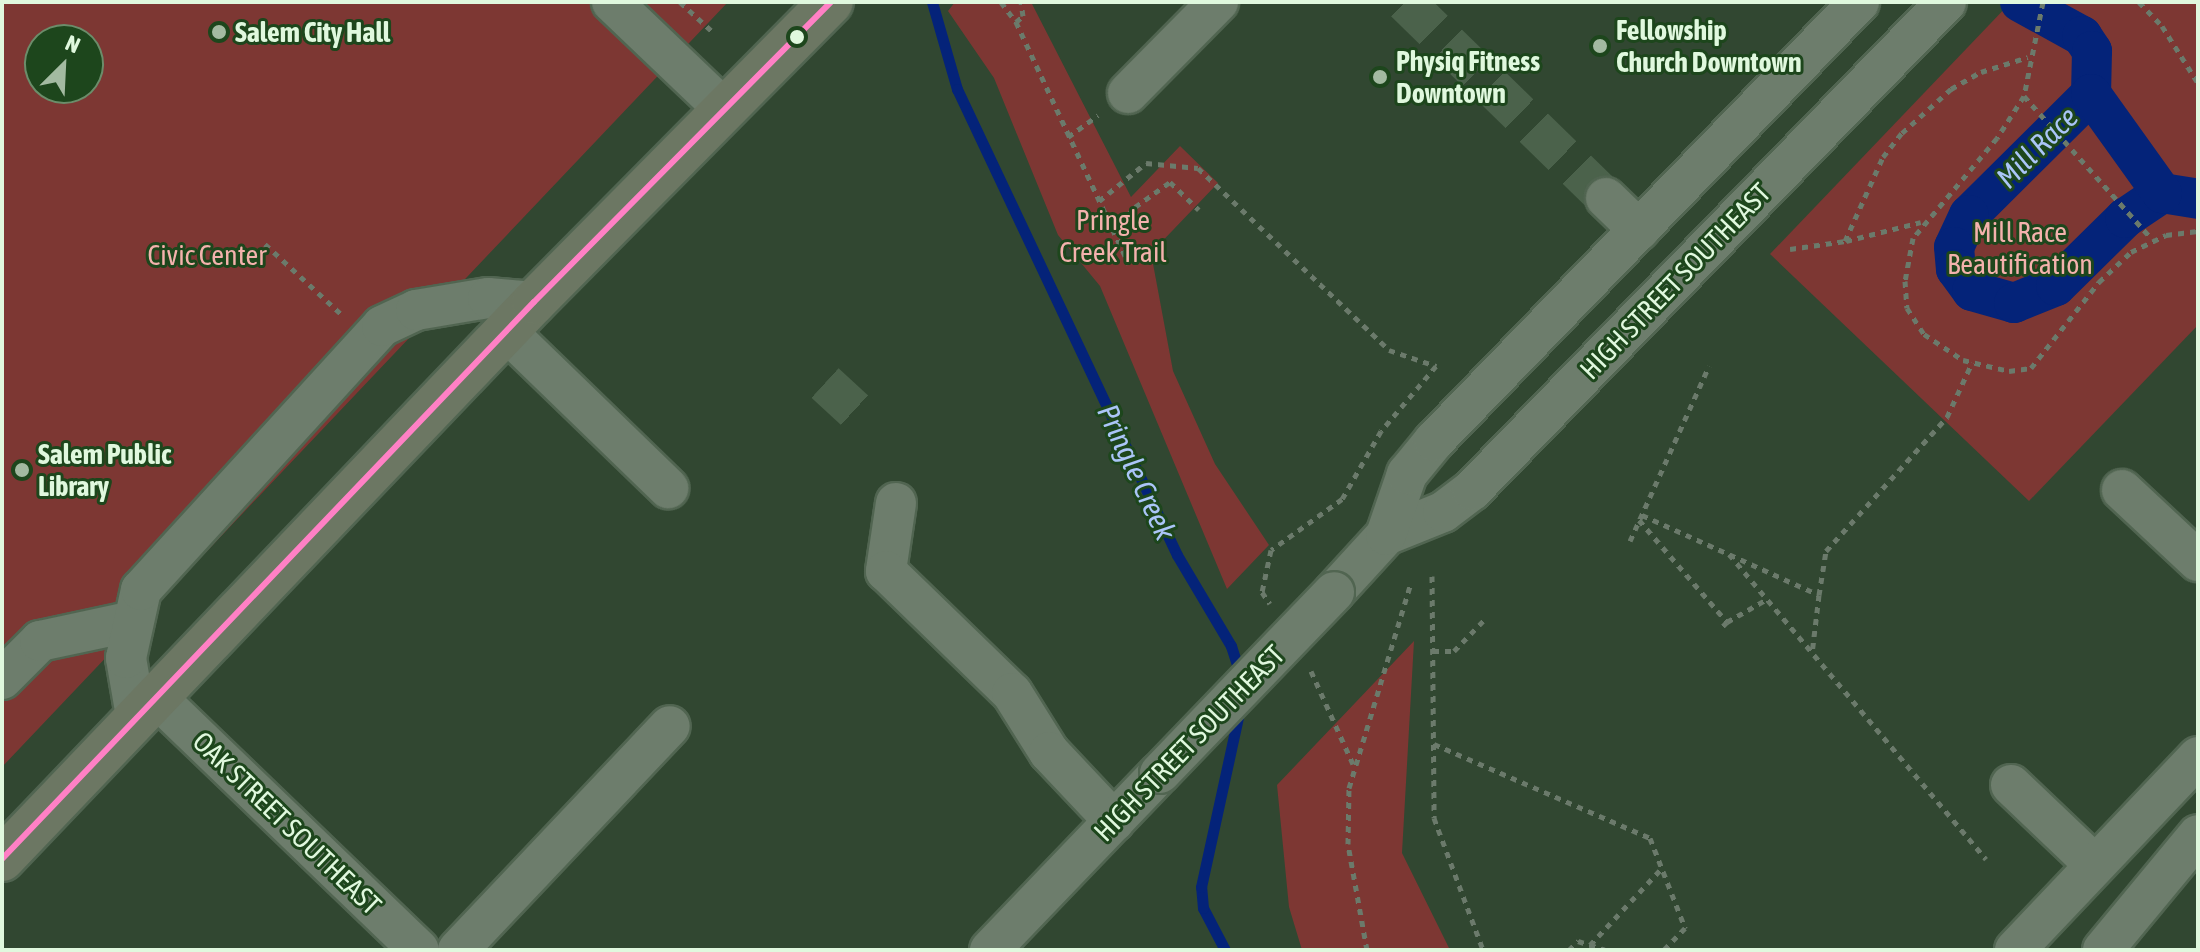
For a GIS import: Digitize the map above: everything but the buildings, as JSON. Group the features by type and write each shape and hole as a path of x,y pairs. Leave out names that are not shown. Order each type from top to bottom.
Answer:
{"main road":[{"path":"2,859 520,316 819,15"}],"street":[{"path":"612,2 725,110"},
{"path":"1128,93 1218,2"},
{"name":"HIGH STREET SOUTHEAST","path":"990,950 1386,535 1407,474 1434,441 1859,2"},
{"name":"HIGH STREET SOUTHEAST","path":"1386,535 1443,512 1472,490 1946,2"},
{"path":"1606,198 1639,230"},
{"path":"145,706 126,658 141,590 369,340 394,317 416,310 488,298 520,316 668,488"},
{"path":"2122,490 2198,561"},
{"path":"896,503 886,571 1012,693 1049,752 1114,821"},
{"path":"2,679 40,641 133,621"},
{"name":"OAK STREET SOUTHEAST","path":"145,706 419,950"},
{"path":"458,950 670,726"},
{"path":"2015,950 2198,757"},
{"path":"2011,785 2095,865"},
{"path":"2167,790 2198,821"},
{"path":"2103,950 2198,835"}],"path":[{"path":"1001,2 1016,22 1129,264"},
{"path":"1016,22 1023,16 1021,2"},
{"path":"2043,2 2028,57 2024,96 1997,138 1922,221 1908,256 1907,308 1924,334 1972,363 2009,371 2031,368 2099,282 2152,239 2198,231"},
{"path":"2139,2 2162,26 2198,83"},
{"path":"683,3 715,34"},
{"path":"1845,241 1883,157 1910,125 1961,83 2028,57"},
{"path":"2024,96 2115,202 2152,239"},
{"path":"1099,201 1146,163 1198,168 1389,350 1436,366 1381,431 1342,499 1271,550"},
{"path":"1113,231 1170,182 1199,210"},
{"path":"1790,249 1845,241 1922,221"},
{"path":"265,244 369,340"},
{"path":"1812,654 1826,551 1947,417 1972,363"},
{"path":"1630,541 1709,366"},
{"path":"1641,517 1819,595"},
{"path":"1641,517 1727,622"},
{"path":"1729,554 1986,859"},
{"path":"1432,576 1434,818 1483,950"},
{"path":"1367,950 1348,844 1349,788 1411,582"},
{"path":"1720,629 1767,599"},
{"path":"1433,651 1454,651 1484,620"},
{"path":"1434,744 1650,838 1685,928 1664,950"},
{"path":"1590,945 1662,868"},
{"path":"1569,950 1578,941 1605,950"}],"green space":[{"name":"Civic Center","path":"2,2 728,2 2,767"},
{"name":"Pringle Creek Trail","path":"955,2 1031,2 1131,197 1180,146 1218,183 1151,253 1173,371 1215,464 1269,545 1227,589 1100,286 1058,235 994,78 948,11"},
{"name":"Mill Race Beautification","path":"2011,2 2198,2 2198,325 2029,501 1770,254"},
{"path":"1414,641 1402,853 1450,950 1302,950 1289,907 1277,785"}],"waterway":[{"name":"Pringle Creek","path":"932,2 957,89 1177,555 1231,646 1241,676"},
{"name":"Mill Race","path":"2020,2 2082,36 2092,51 2091,94 1969,215 1954,247 1956,269 1972,291 2014,303 2056,286 2125,218 2162,193 2198,199"},
{"name":"Mill Race","path":"2091,94 2162,193"},
{"name":"Pringle Creek","path":"1225,950 1203,908 1201,887 1240,708"}],"tunnel":[{"path":"1405,2 1606,198"},
{"path":"825,383 863,418"}],"transit line":[{"path":"2,859 534,302 831,2"}],"place":[{"name":"Salem City Hall","path":"219,32"},
{"name":"Fellowship Church Downtown","path":"1600,46"},
{"name":"Physiq Fitness Downtown","path":"1380,77"},
{"name":"Salem Public Library","path":"22,470"}]}
